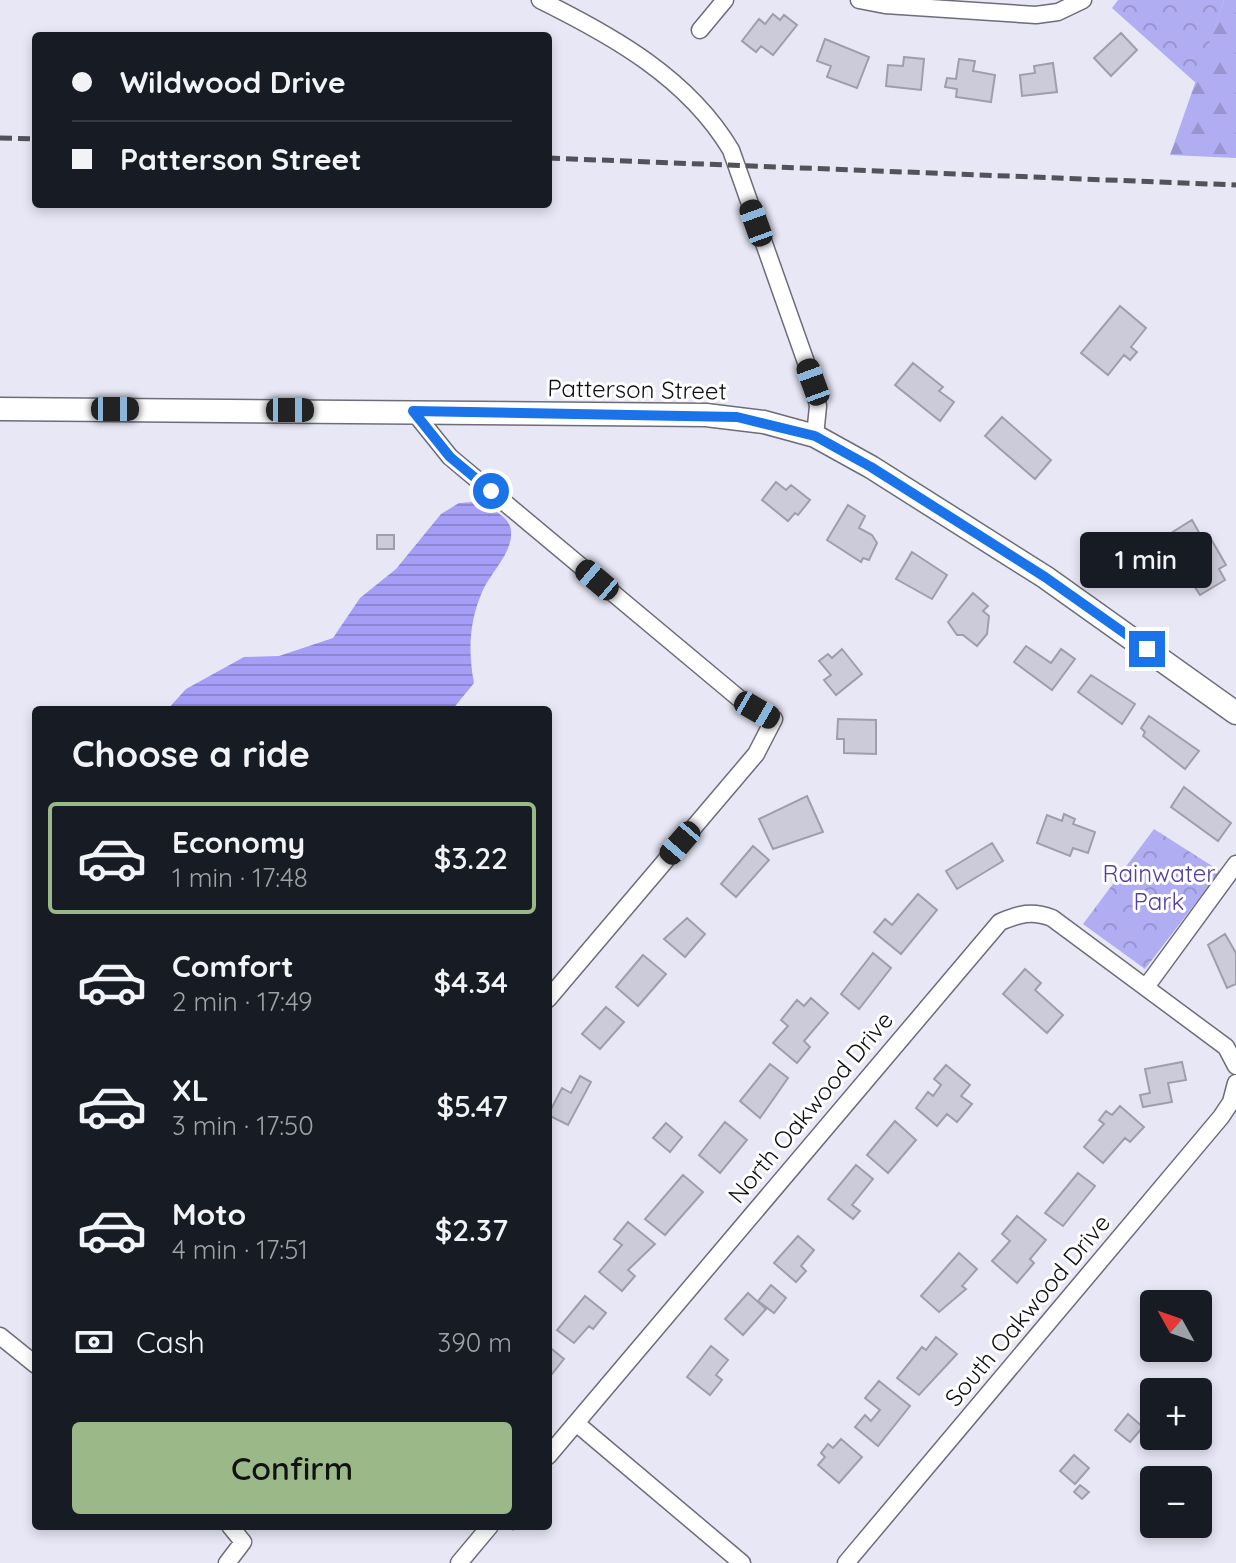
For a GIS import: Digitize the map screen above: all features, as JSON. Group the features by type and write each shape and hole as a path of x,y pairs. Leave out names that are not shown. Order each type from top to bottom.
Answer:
{"street":[{"path":"540,0 605,34 656,68 704,112 722,134 731,150 813,382 818,406 815,436"},
{"path":"700,30 725,0"},
{"path":"859,0 1036,15 1058,12 1083,0"},
{"name":"Patterson Street","path":"0,409 413,411 737,417 815,436 871,467 1045,577 1236,713"},
{"path":"413,411 450,457 741,700 774,719 756,754 552,994"},
{"path":"1146,987 1236,864"},
{"name":"North Oakwood Drive","path":"552,1451 1000,922 1019,914 1038,912 1052,918 1146,987 1234,1061"},
{"name":"South Oakwood Drive","path":"846,1563 1221,1117 1231,1102 1236,1083"},
{"path":"0,1336 32,1362"},
{"path":"576,1423 742,1563"},
{"path":"227,1563 243,1542 233,1530"},
{"path":"459,1563 487,1530"}],"green space":[{"path":"1118,0 1224,0 1196,83 1112,8"},
{"path":"1224,0 1236,0 1236,158 1170,155"},
{"name":"Rainwater Park","path":"1154,829 1220,871 1145,969 1083,924"}],"shaded area":[{"path":"474,502 497,512 510,525 511,539 505,555 482,592 474,615 470,648 474,683 455,706 171,706 186,689 244,657 279,656 333,638 360,598 396,569 441,514 459,503"}],"building":[{"path":"773,14 780,20 784,15 797,25 773,55 761,46 756,52 742,41 759,19 765,24"},
{"path":"1121,33 1137,50 1111,76 1094,58"},
{"path":"825,39 869,57 857,88 827,77 831,66 817,61"},
{"path":"904,57 924,59 921,90 886,86 888,65 903,66"},
{"path":"959,59 975,61 973,71 995,75 991,102 956,97 957,89 945,87 947,78 956,79"},
{"path":"1053,63 1057,92 1022,96 1020,75 1035,73 1034,66"},
{"path":"1120,306 1146,328 1131,347 1137,352 1130,360 1124,355 1108,375 1081,353"},
{"path":"913,363 943,387 939,391 954,402 940,421 895,385"},
{"path":"1002,417 1051,460 1035,479 985,436"},
{"path":"776,482 786,490 791,485 810,500 798,515 795,513 788,521 762,500"},
{"path":"848,505 865,516 859,528 872,535 877,543 869,560 863,558 861,562 827,540"},
{"path":"1192,520 1205,543 1211,539 1226,565 1219,569 1225,580 1200,595 1163,538"},
{"path":"377,535 394,535 394,549 377,549"},
{"path":"912,552 947,575 932,599 896,579"},
{"path":"973,593 988,606 983,611 989,616 987,634 977,646 963,635 957,635 948,622"},
{"path":"1026,646 1051,663 1061,649 1075,659 1052,690 1014,662"},
{"path":"842,649 862,674 836,695 824,680 831,675 819,661 828,654 832,658"},
{"path":"1091,675 1135,704 1122,724 1078,692"},
{"path":"1149,716 1199,751 1185,769 1143,736 1145,732 1141,728"},
{"path":"838,719 876,720 876,754 844,753 844,739 837,739"},
{"path":"1184,787 1231,823 1218,841 1171,807"},
{"path":"807,796 823,832 773,849 759,819"},
{"path":"1064,814 1075,819 1073,824 1095,832 1088,853 1073,848 1070,856 1037,843 1047,815 1062,821"},
{"path":"992,843 1003,861 957,889 946,871"},
{"path":"753,846 769,860 736,897 721,884"},
{"path":"918,894 937,910 901,954 874,932 885,919 892,925"},
{"path":"687,918 705,934 685,957 664,939"},
{"path":"1225,934 1236,953 1236,984 1227,988 1208,945"},
{"path":"873,953 891,968 859,1009 841,994"},
{"path":"643,955 666,974 638,1006 616,987"},
{"path":"1025,969 1041,983 1035,990 1063,1015 1047,1033 1003,994"},
{"path":"811,998 828,1013 804,1041 810,1047 797,1063 773,1043 788,1026 781,1020 797,1000 804,1006"},
{"path":"606,1007 624,1022 600,1049 582,1034"},
{"path":"1182,1062 1186,1080 1168,1083 1172,1102 1143,1107 1140,1095 1150,1093 1145,1069"},
{"path":"770,1064 788,1078 760,1118 740,1101"},
{"path":"946,1065 970,1085 961,1096 972,1104 957,1122 947,1114 937,1126 916,1108 928,1092 933,1096 941,1085 934,1079"},
{"path":"580,1076 591,1082 568,1125 552,1117 552,1107 562,1088 571,1093"},
{"path":"1120,1106 1144,1127 1130,1142 1125,1138 1103,1163 1084,1147 1104,1124 1099,1120 1106,1111 1112,1115"},
{"path":"895,1121 916,1140 888,1173 867,1155"},
{"path":"725,1122 747,1140 720,1173 699,1155"},
{"path":"666,1123 682,1137 670,1152 653,1138"},
{"path":"856,1165 873,1179 852,1205 860,1211 853,1219 828,1199"},
{"path":"1078,1173 1095,1186 1063,1226 1045,1213"},
{"path":"683,1175 703,1192 665,1235 645,1219"},
{"path":"1017,1216 1046,1240 1030,1259 1034,1263 1017,1283 992,1261 1010,1241 1002,1234"},
{"path":"628,1222 655,1244 628,1270 635,1276 622,1291 599,1272 622,1245 614,1239"},
{"path":"798,1236 814,1250 801,1266 806,1271 796,1282 774,1263"},
{"path":"959,1253 977,1269 962,1286 966,1289 939,1312 921,1296"},
{"path":"771,1285 786,1298 774,1313 758,1301"},
{"path":"748,1293 766,1309 743,1335 725,1319"},
{"path":"585,1296 606,1313 593,1329 589,1326 574,1343 557,1330"},
{"path":"936,1337 957,1354 919,1395 897,1378 922,1347 926,1350"},
{"path":"711,1346 728,1360 716,1375 722,1380 710,1395 687,1377"},
{"path":"552,1349 564,1359 552,1374"},
{"path":"879,1381 910,1406 878,1446 855,1427 865,1415 871,1421 880,1410 865,1398"},
{"path":"1128,1414 1140,1424 1140,1430 1130,1442 1115,1430"},
{"path":"841,1439 862,1457 839,1483 818,1465 825,1457 821,1453 828,1444 833,1448"},
{"path":"1074,1455 1089,1468 1075,1484 1060,1471"},
{"path":"1080,1485 1089,1492 1082,1499 1074,1492"}],"railway":[{"path":"0,138 32,139"},
{"path":"552,158 1236,185"}],"route":[{"path":"491,491 450,457 413,411 706,415 764,422 815,436 871,467 1045,577 1147,649"}]}
